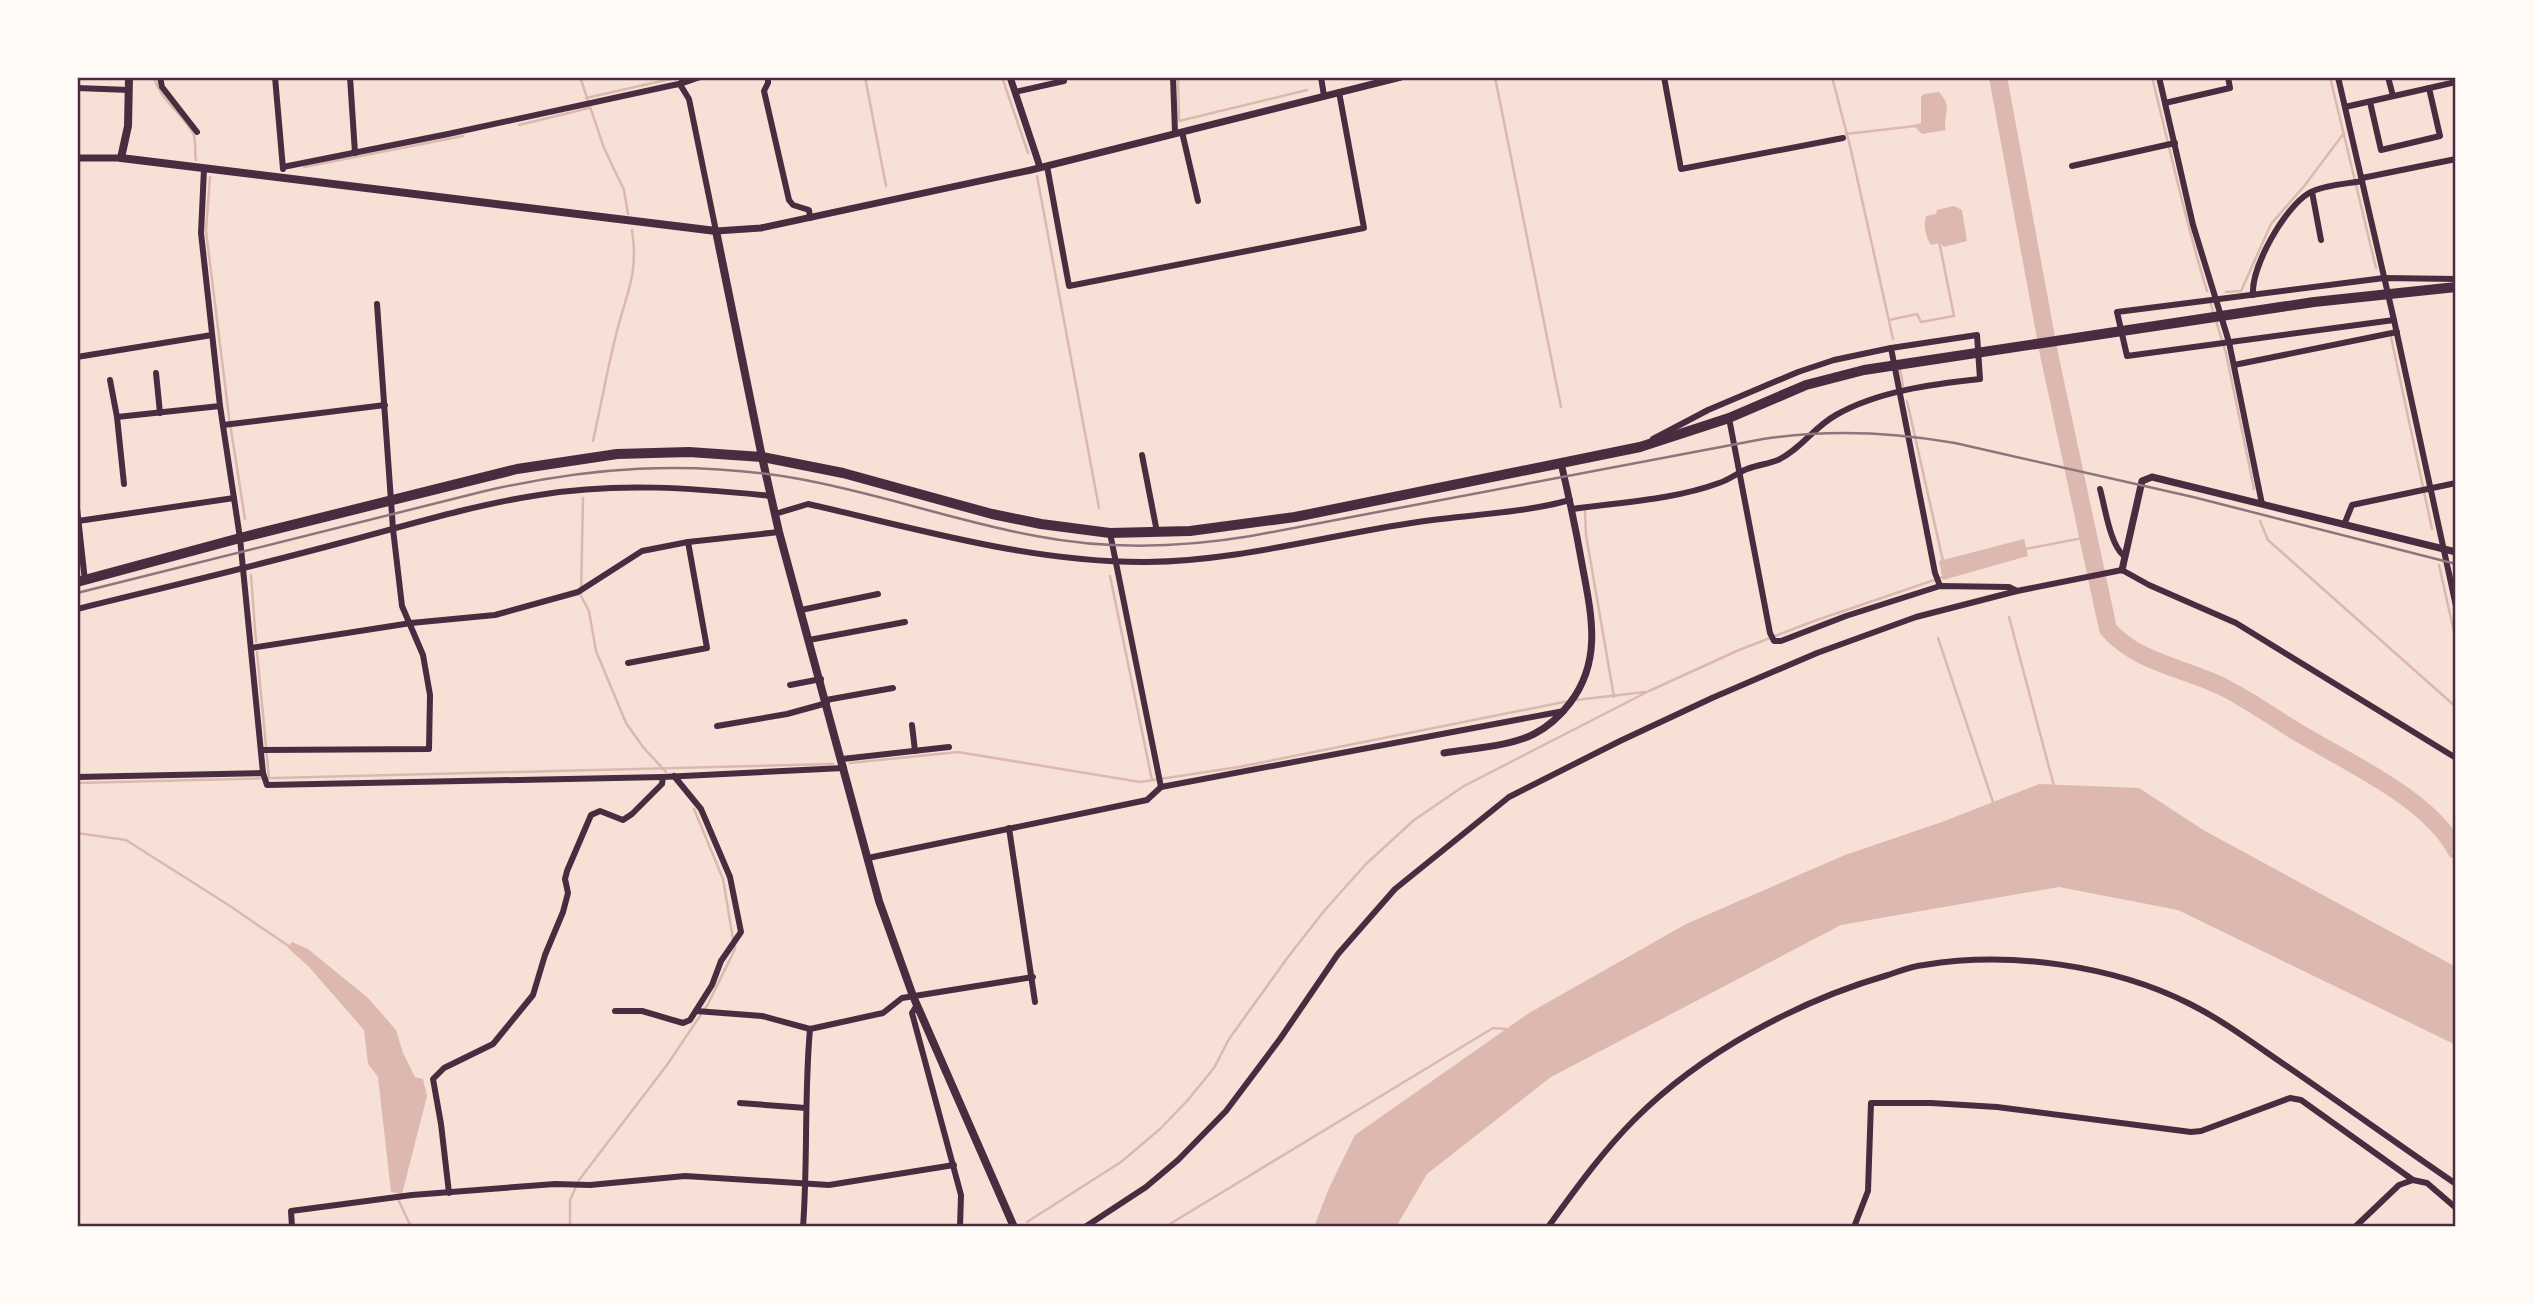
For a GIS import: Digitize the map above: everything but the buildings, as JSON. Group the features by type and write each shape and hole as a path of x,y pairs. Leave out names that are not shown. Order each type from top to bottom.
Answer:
{"highway":[{"path":"81,582 240,538 517,470 617,454 689,452 762,457 843,473 992,514 1071,529 1110,533 1157,533 1295,517 1640,447 1729,418 1805,386 1864,370 2237,313 2456,287"}],"main road":[{"path":"129,77 128,126 121,158 716,231 779,532 892,942 1014,1227"}],"street":[{"path":"160,77 162,86 197,132"},
{"path":"275,77 284,167 282,177"},
{"path":"350,77 355,153"},
{"path":"683,77 681,86 689,99 716,231 754,229 1044,167 1401,77"},
{"path":"284,167 668,86 681,86 700,77"},
{"path":"768,77 764,91 789,200 793,205 808,210 810,218"},
{"path":"1010,77 1044,167 1069,286 1364,229 1339,92"},
{"path":"1173,77 1179,133 1198,201"},
{"path":"1321,77 1324,96"},
{"path":"1664,77 1681,169 1843,138"},
{"path":"2159,77 2171,144 2216,300 2224,342 2234,365 2262,504"},
{"path":"2165,103 2230,88 2228,77"},
{"path":"2338,77 2360,181 2395,320 2426,490 2444,549 2456,606"},
{"path":"2388,77 2393,96"},
{"path":"1015,92 1064,80"},
{"path":"2345,107 2456,82"},
{"path":"77,88 129,90"},
{"path":"2370,102 2381,150 2440,136 2429,88"},
{"path":"2072,166 2171,144"},
{"path":"77,158 121,158"},
{"path":"2253,296 2252,284 2273,232 2312,192 2456,159"},
{"path":"204,169 201,233 220,406 227,424 264,750 264,777 267,785 663,777 843,763 949,747"},
{"path":"2312,192 2321,240"},
{"path":"2395,320 2127,356 2117,312 2385,278 2456,279"},
{"path":"264,750 429,749 430,695 423,655 402,606 393,529 377,304"},
{"path":"2234,365 2397,332"},
{"path":"77,357 212,335"},
{"path":"1572,509 1668,495 1719,483 1777,460 1797,448 1823,423 1863,403 1952,382 1980,379 1977,335 1834,360 1798,372 1708,410 1640,447"},
{"path":"1891,348 1939,584"},
{"path":"156,373 160,412"},
{"path":"110,380 124,484"},
{"path":"227,424 385,405"},
{"path":"117,417 220,406"},
{"path":"1729,418 1770,633 1774,641 1781,641 1939,584 2009,587 2017,591"},
{"path":"1142,455 1157,533"},
{"path":"1444,753 1531,736 1552,722 1566,708 1587,672 1593,641 1591,616 1561,463"},
{"path":"2122,570 2142,481 2152,477 2456,552"},
{"path":"2344,525 2352,505 2456,483"},
{"path":"77,609 243,569 445,515 540,494 617,487 685,488 771,496"},
{"path":"2100,489 2118,552 2124,556"},
{"path":"78,521 234,498"},
{"path":"775,514 808,504 1021,551 1115,561 1218,557 1419,522 1537,509 1570,500"},
{"path":"77,509 81,582"},
{"path":"251,648 411,622 495,615 581,591 642,551 688,542 779,532"},
{"path":"1110,533 1161,787"},
{"path":"628,663 707,648 688,542"},
{"path":"1085,1227 1146,1186 1178,1160 1216,1121 1280,1039 1338,954 1395,889 1509,797 1620,741 1816,653 1916,617 2017,591 2122,570 2236,623 2456,758"},
{"path":"801,610 878,594"},
{"path":"809,640 905,622"},
{"path":"790,685 821,679"},
{"path":"717,726 787,714 827,702 893,688"},
{"path":"868,858 1147,800 1161,787 1566,708"},
{"path":"912,725 915,751"},
{"path":"615,1011 642,1011 683,1023 690,1020 712,985 721,961 741,932 730,877 701,810 674,776"},
{"path":"77,777 264,777"},
{"path":"449,1193 433,1079 444,1068 493,1044 533,995 545,955 564,912 568,893 565,880 567,871 592,815 600,811 623,820 662,784 663,777"},
{"path":"1009,828 1035,1002"},
{"path":"1548,1227 1593,1166 1635,1119 1677,1082 1734,1043 1810,1002 1870,980 1923,965 1994,959 2058,963 2084,969 2161,992 2189,1004 2270,1055 2456,1184"},
{"path":"696,1011 762,1016 810,1029 883,1013 902,998 915,1000 1033,977"},
{"path":"915,1000 912,1013 961,1195 960,1227"},
{"path":"803,1227 810,1029"},
{"path":"1854,1227 1868,1191 1871,1103 1997,1107 2191,1132 2201,1131 2290,1098 2301,1100 2413,1180 2427,1183 2456,1208"},
{"path":"740,1103 806,1108"},
{"path":"292,1227 291,1211 392,1197 555,1184 590,1185 685,1176 829,1185 954,1166"},
{"path":"2355,1227 2399,1185 2413,1180"}],"shaded area":[{"path":"1939,92 1947,107 1946,130 1922,134 1913,125 1921,123 1921,97"},
{"path":"1954,206 1962,210 1967,241 1944,247 1940,243 1931,245 1926,231 1926,216"},
{"path":"2024,539 2028,556 1943,580 1939,561"},
{"path":"2039,784 2139,788 2205,831 2456,967 2456,1045 2178,910 2059,887 1841,925 1551,1077 1427,1174 1396,1227 1314,1227 1329,1188 1355,1135 1529,1013 1686,924 1845,855 1942,822"},
{"path":"292,942 308,949 368,998 396,1030 403,1053 415,1077 423,1079 427,1096 402,1194 391,1192 378,1077 368,1064 364,1030 309,967 288,948"}],"waterway":[{"path":"154,77 161,93 193,133 196,160"},
{"path":"580,77 604,148 624,190 628,214"},
{"path":"865,77 886,186"},
{"path":"1002,77 1028,153"},
{"path":"1178,77 1179,121 1307,90"},
{"path":"1495,77 1561,407"},
{"path":"1832,77 1893,339"},
{"path":"1998,77 2049,354 2108,629 2119,640 2146,657 2232,692 2366,771 2428,815 2456,850"},
{"path":"2152,77 2207,291"},
{"path":"2330,77 2376,268"},
{"path":"586,98 675,78"},
{"path":"519,125 589,108"},
{"path":"1846,134 1915,126"},
{"path":"2226,292 2241,291 2271,224 2305,185 2344,133"},
{"path":"304,167 463,136"},
{"path":"1037,176 1099,508"},
{"path":"210,177 206,231 229,417 245,519"},
{"path":"593,441 633,272 632,230"},
{"path":"1889,320 1917,314 1921,322 1954,316 1939,241"},
{"path":"2211,304 2214,315"},
{"path":"2216,321 2226,353 2254,489"},
{"path":"2391,337 2432,529"},
{"path":"1900,369 1903,386"},
{"path":"1907,401 1943,561"},
{"path":"583,498 581,596 589,611 596,651 626,723 666,772"},
{"path":"1585,511 1586,535 1614,697"},
{"path":"2260,521 2268,540 2456,707"},
{"path":"2025,549 2088,537"},
{"path":"2439,565 2456,641"},
{"path":"251,575 256,642"},
{"path":"1110,576 1152,780"},
{"path":"1027,1222 1121,1162 1160,1129 1187,1101 1214,1068 1229,1039 1324,911 1366,864 1414,820 1464,786 1649,691 1739,650 1946,576"},
{"path":"2009,617 2054,786"},
{"path":"1938,638 1994,805"},
{"path":"257,652 269,778"},
{"path":"1576,700 1645,692"},
{"path":"850,763 958,752 1140,782 1239,767 1569,701"},
{"path":"77,783 833,764"},
{"path":"694,809 723,879 733,939"},
{"path":"77,833 126,840 290,947"},
{"path":"570,1227 570,1200 579,1180 667,1065 708,1004 735,945"},
{"path":"1165,1227 1493,1028 1506,1029"},
{"path":"398,1199 411,1227"}],"railway":[{"path":"77,593 485,491 563,476 601,472 677,468 754,472 825,484 1036,536 1090,544 1144,546 1251,536 1763,439 1835,433 1883,434 1955,443 2193,497 2456,564"}]}
